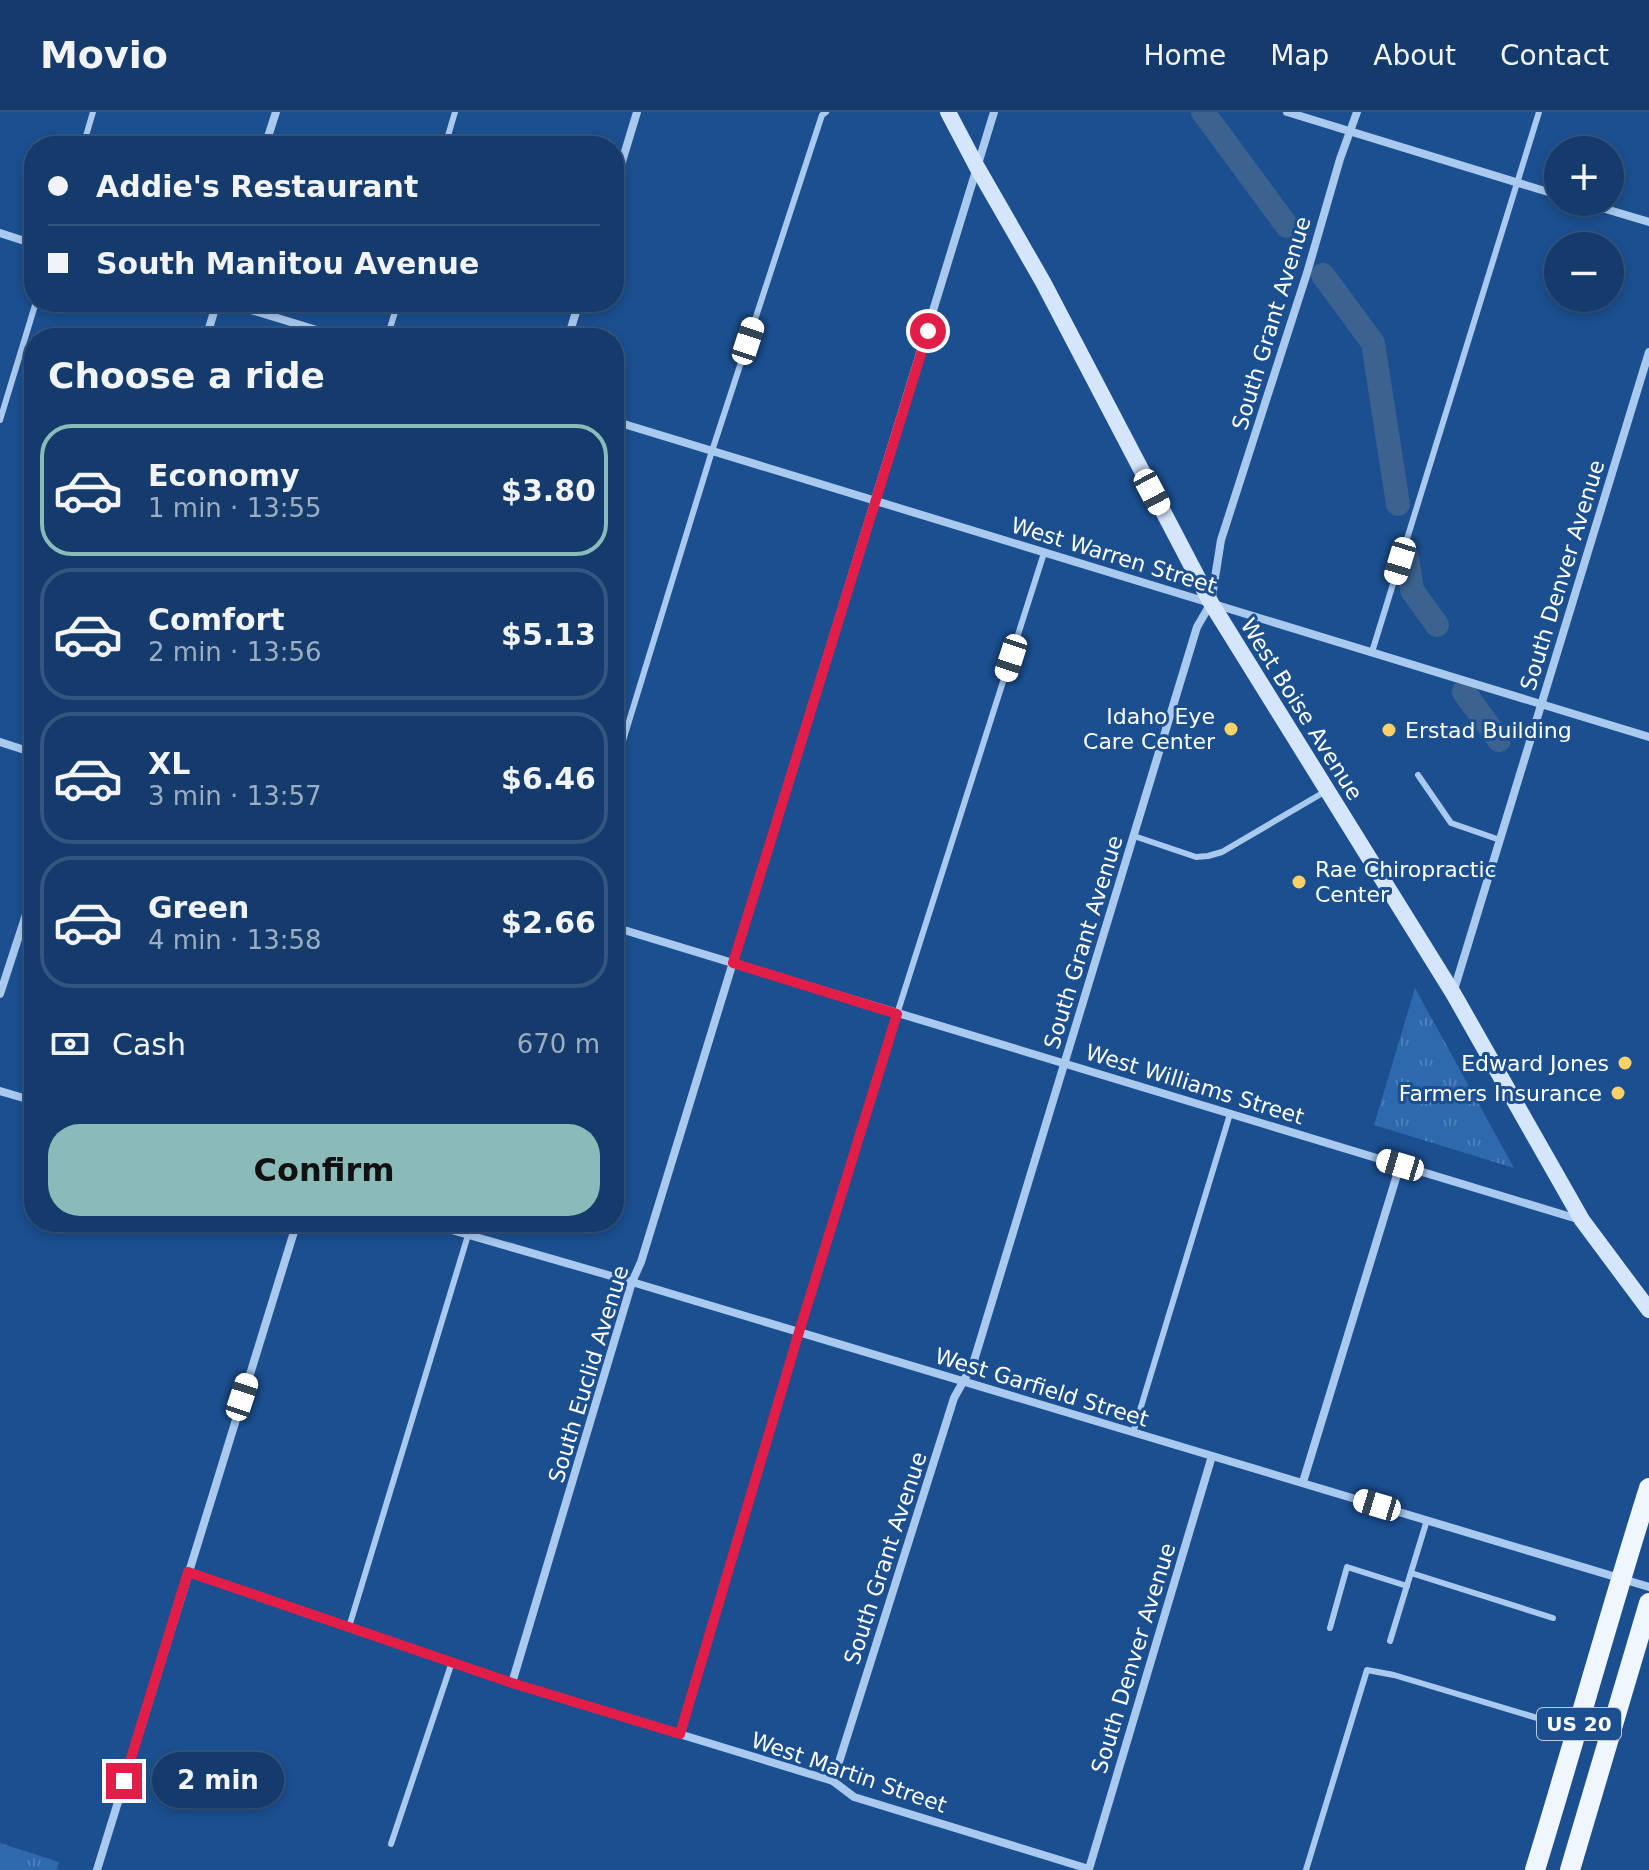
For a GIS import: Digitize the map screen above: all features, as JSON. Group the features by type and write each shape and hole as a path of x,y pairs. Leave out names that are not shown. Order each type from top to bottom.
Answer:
{"main road":[{"name":"US 20","path":"1535,1870 1649,1488"},
{"name":"US 20","path":"1570,1870 1649,1603"}],"street":[{"path":"268,136 276,112"},
{"path":"624,155 637,112"},
{"name":"West Boise Avenue","path":"948,112 1043,282 1211,603 1453,993 1582,1220 1649,1310"},
{"name":"South Euclid Avenue","path":"512,1683 632,1282 641,1262 994,112"},
{"path":"1287,112 1544,191"},
{"name":"South Grant Avenue","path":"833,1781 954,1398 973,1364 1197,627 1211,603 1221,540 1357,112"},
{"path":"1624,215 1649,222"},
{"path":"0,233 24,241"},
{"path":"258,312 310,328"},
{"name":"South Denver Avenue","path":"1453,993 1649,352"},
{"name":"West Warren Street","path":"624,424 1649,737"},
{"path":"0,742 24,750"},
{"path":"0,994 24,921"},
{"name":"West Williams Street","path":"624,930 1582,1220"},
{"path":"0,1091 24,1098"},
{"path":"1303,1482 1400,1165"},
{"path":"97,1870 294,1232"},
{"name":"West Garfield Street","path":"458,1232 1649,1587"},
{"name":"South Denver Avenue","path":"1089,1869 1212,1456"},
{"name":"West Martin Street","path":"188,1572 512,1683 833,1781 854,1797 1089,1869"}],"lane":[{"path":"86,136 93,112"},
{"path":"448,136 455,112"},
{"path":"624,737 712,451 822,115 826,112"},
{"path":"1372,652 1539,112"},
{"path":"0,420 24,341"},
{"path":"680,1734 897,1014 1044,553"},
{"path":"1418,775 1451,823 1500,840"},
{"path":"1134,836 1196,857 1208,856 1222,852 1327,790"},
{"path":"1133,1433 1230,1114"},
{"path":"349,1627 469,1232"},
{"path":"1390,1641 1427,1520"},
{"path":"1330,1628 1347,1567 1407,1586"},
{"path":"1411,1573 1553,1618"},
{"path":"391,1844 452,1662"},
{"path":"1306,1870 1367,1670 1394,1675 1578,1730"}],"green space":[{"path":"1415,988 1514,1168 1374,1125"},
{"path":"0,1843 59,1862 57,1870 0,1870"}],"waterway":[{"path":"1203,112 1287,226"},
{"path":"1323,275 1373,343 1398,504"},
{"path":"1407,557 1412,590 1437,625"},
{"path":"1464,692 1499,740"}],"place":[{"name":"Idaho Eye Care Center","path":"1231,729"},
{"name":"Erstad Building","path":"1389,730"},
{"name":"Rae Chiropractic Center","path":"1299,882"},
{"name":"Edward Jones","path":"1625,1063"},
{"name":"Farmers Insurance","path":"1618,1093"}],"route":[{"path":"124,1781 188,1572 512,1683 680,1734 897,1014 733,963 928,331"}]}
